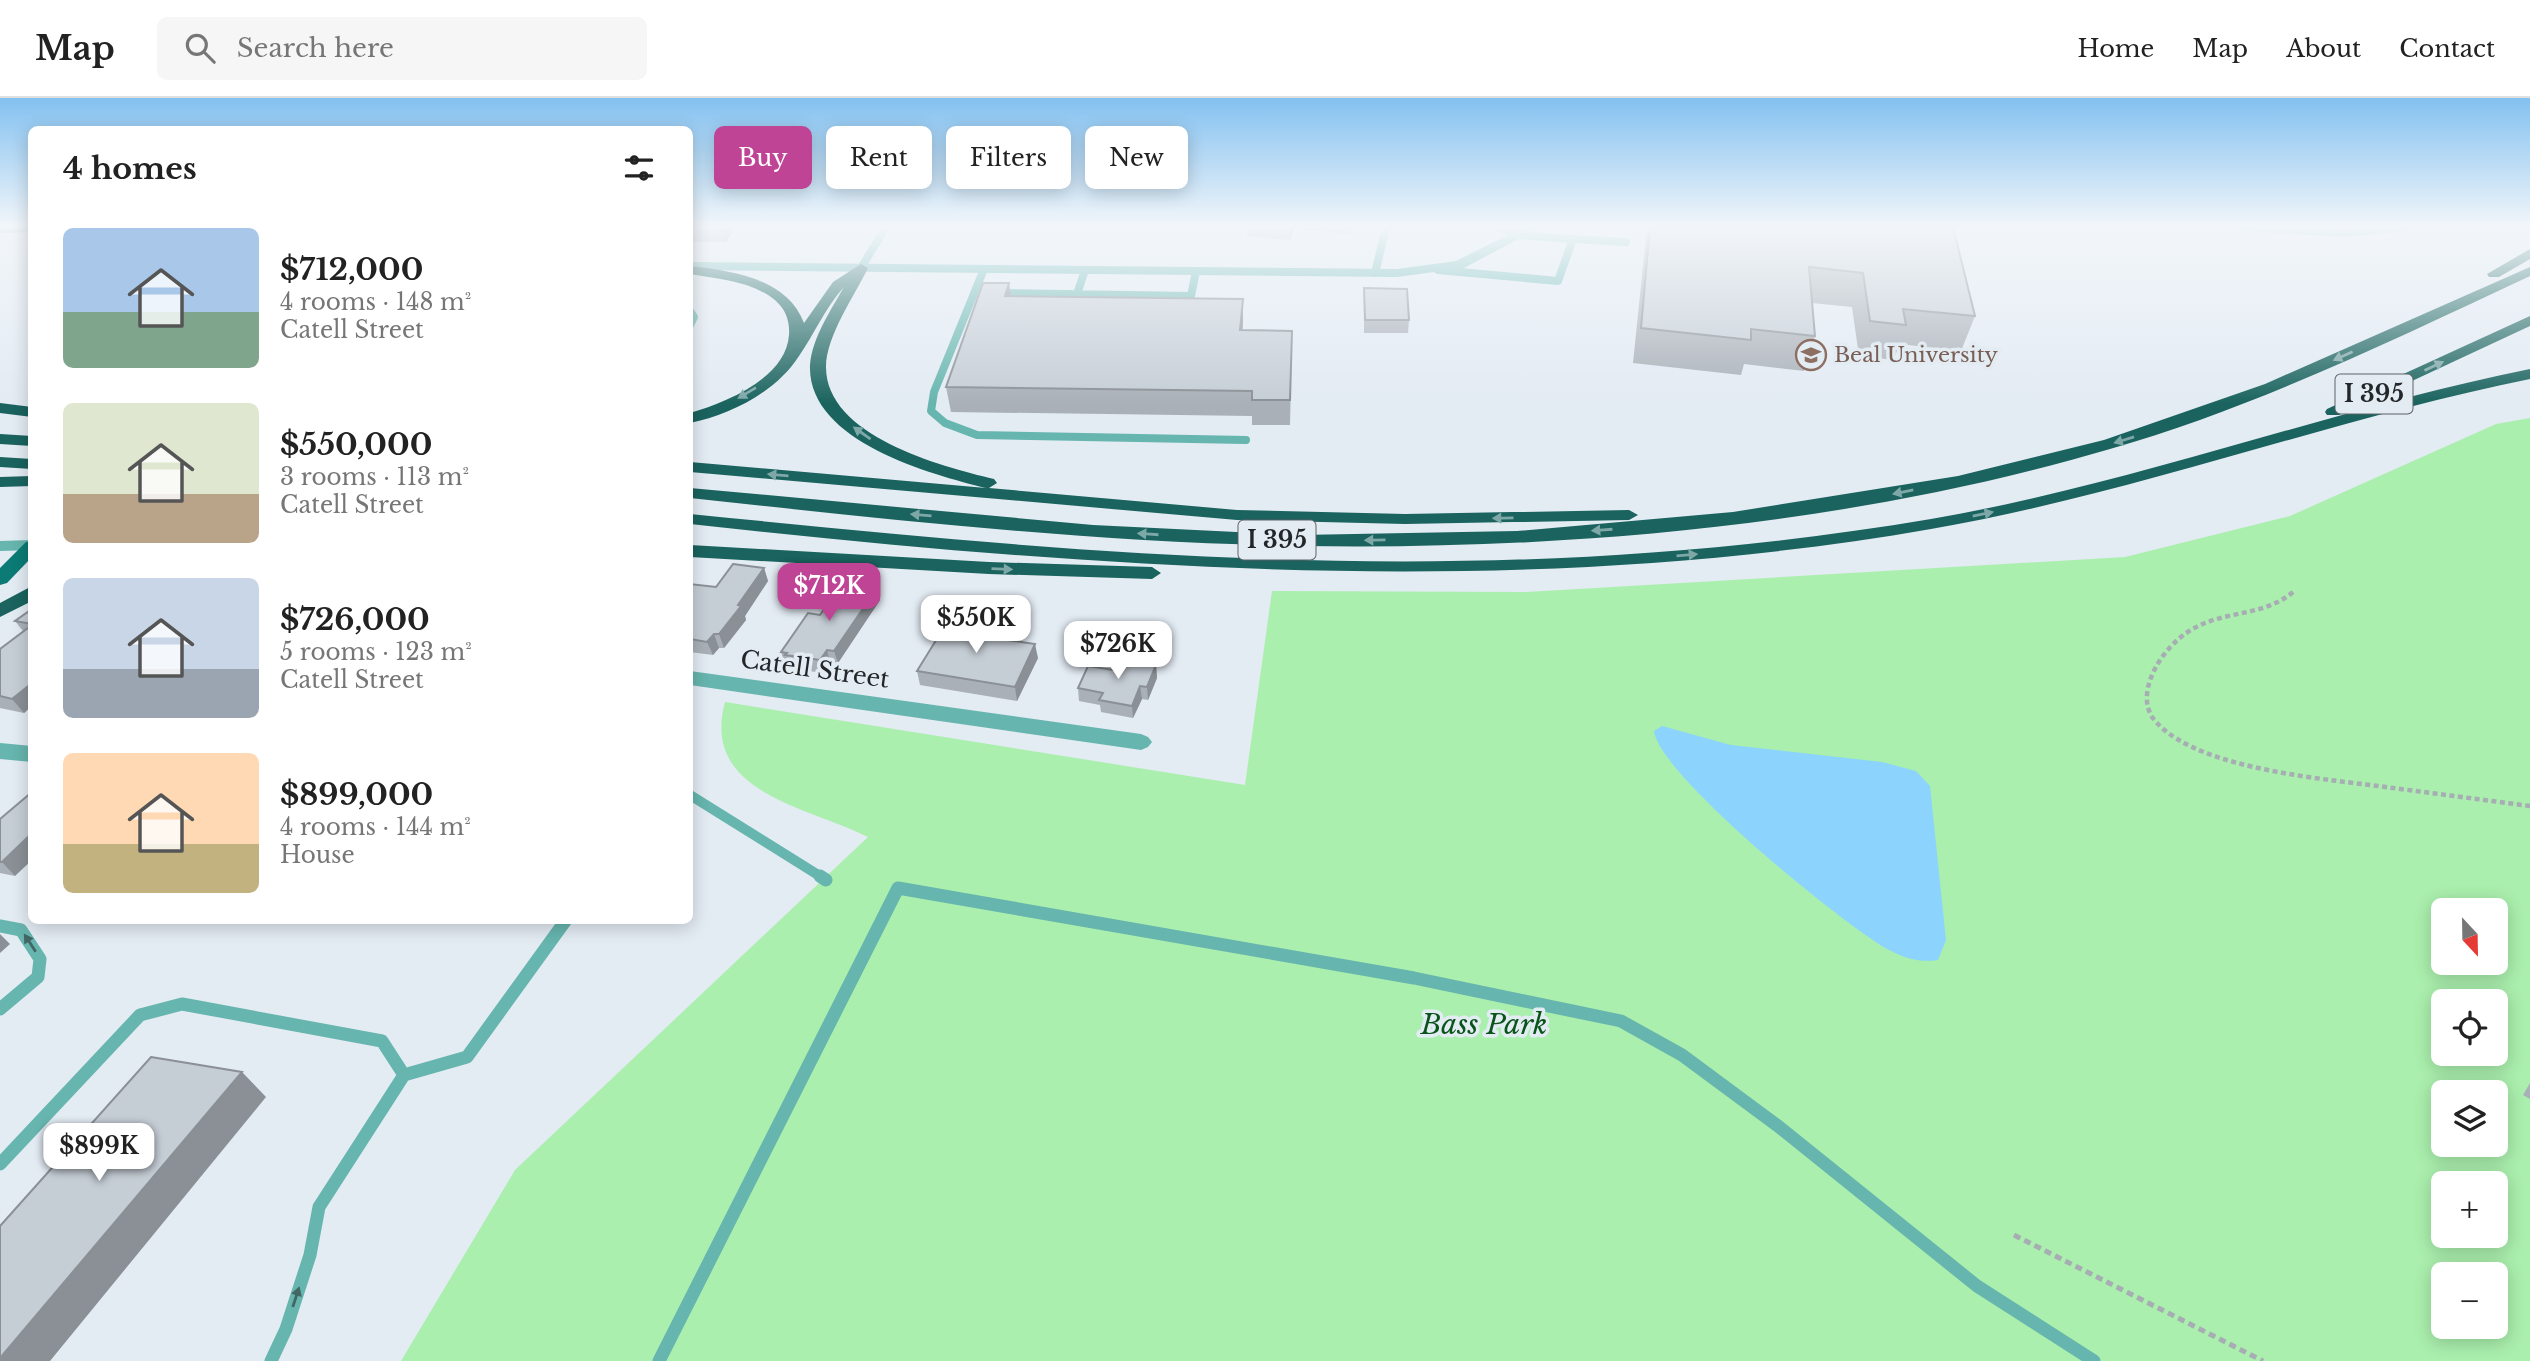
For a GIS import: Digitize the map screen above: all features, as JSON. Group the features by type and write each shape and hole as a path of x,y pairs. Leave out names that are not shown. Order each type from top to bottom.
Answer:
{"highway":[{"path":"757,286 779,296 789,305 798,324 794,352"},
{"path":"693,417 724,405 775,374 794,352 836,286"},
{"path":"852,286 823,346 818,363 822,391 831,406 848,422 884,447 937,470 1012,488 1138,508"},
{"path":"2428,318 2478,286"},
{"name":"I 395","path":"693,494 1100,531 1314,540 1461,538 1621,529 1747,516 1865,499 2040,463 2160,429 2272,387 2498,286"},
{"name":"I 395","path":"693,519 1171,561 1311,566 1496,566 1678,556 1871,534 2069,496 2213,457 2324,416 2530,320"},
{"path":"2213,457 2432,396 2530,374"},
{"path":"0,408 28,413"},
{"path":"0,414 28,414"},
{"path":"0,439 28,441"},
{"path":"0,462 28,464"},
{"path":"693,467 1138,508 1289,517 1461,519 1655,514 1865,499"},
{"path":"0,482 28,481"},
{"path":"693,551 925,565 1114,572 1343,573 1496,566"},
{"path":"0,611 28,594"}],"main road":[{"path":"0,579 28,550"}],"street":[{"name":"Catell Street","path":"693,685 1141,742"},
{"path":"0,751 28,754"}],"lane":[{"path":"978,286 934,392 931,411 945,423 977,435 1246,440"},
{"path":"1077,294 1080,286"},
{"path":"975,293 1191,296 1193,286"},
{"path":"0,546 28,546"},
{"path":"693,797 826,880"},
{"path":"659,1361 898,888 1414,978 1621,1021 1682,1055 1778,1126 1978,1286 2094,1361"},
{"path":"271,1361 286,1329 310,1255 318,1207 404,1074 467,1057 563,924"},
{"path":"0,926 21,930 40,959 38,977 0,1009"},
{"path":"0,1164 140,1015 182,1004 382,1041 404,1074"}],"path":[{"path":"2293,592 2276,603 2206,622 2176,641 2163,655 2147,684 2146,698 2148,710 2168,734 2205,753 2296,774 2530,806"},
{"path":"2014,1235 2263,1361"}],"green space":[{"name":"Bass Park","path":"2530,418 2530,1361 401,1361 515,1170 868,837 765,793 744,777 729,758 722,733 725,702 1245,785 1272,591 1527,592 2125,557 2290,516 2496,424"}],"water":[{"path":"1662,726 1731,745 1882,762 1916,771 1930,786 1946,940 1938,960 1912,959 1887,949 1833,911 1756,848 1686,780 1664,752 1654,731"}],"building":[{"path":"982,286 1008,286 1005,296 1243,299 1240,330 1292,331 1290,400 1252,400 1252,391 946,387"},
{"path":"1645,286 1811,286 1815,336 1751,329 1751,340 1641,328"},
{"path":"1865,286 1968,286 1975,316 1903,309 1906,325 1870,321"},
{"path":"1364,288 1407,289 1409,320 1365,320"},
{"path":"733,564 764,568 738,605 741,606 719,634 714,634 707,642 693,640 693,584 716,587"},
{"path":"843,582 877,588 834,651 827,650 820,660 785,655 787,653 781,652 808,613 820,615"},
{"path":"28,612 28,623 15,621"},
{"path":"951,616 982,621 973,635 1035,644 1015,687 917,671"},
{"path":"28,628 28,686 12,699 0,696 0,649"},
{"path":"1124,660 1156,665 1147,687 1140,686 1132,706 1099,700 1103,693 1078,688 1088,666 1113,670 1115,665 1121,666"},
{"path":"28,795 28,837 2,862 0,862 0,819"},
{"path":"151,1057 242,1072 0,1358 0,1226"}],"place":[{"name":"Beal University","path":"1811,355"}]}
